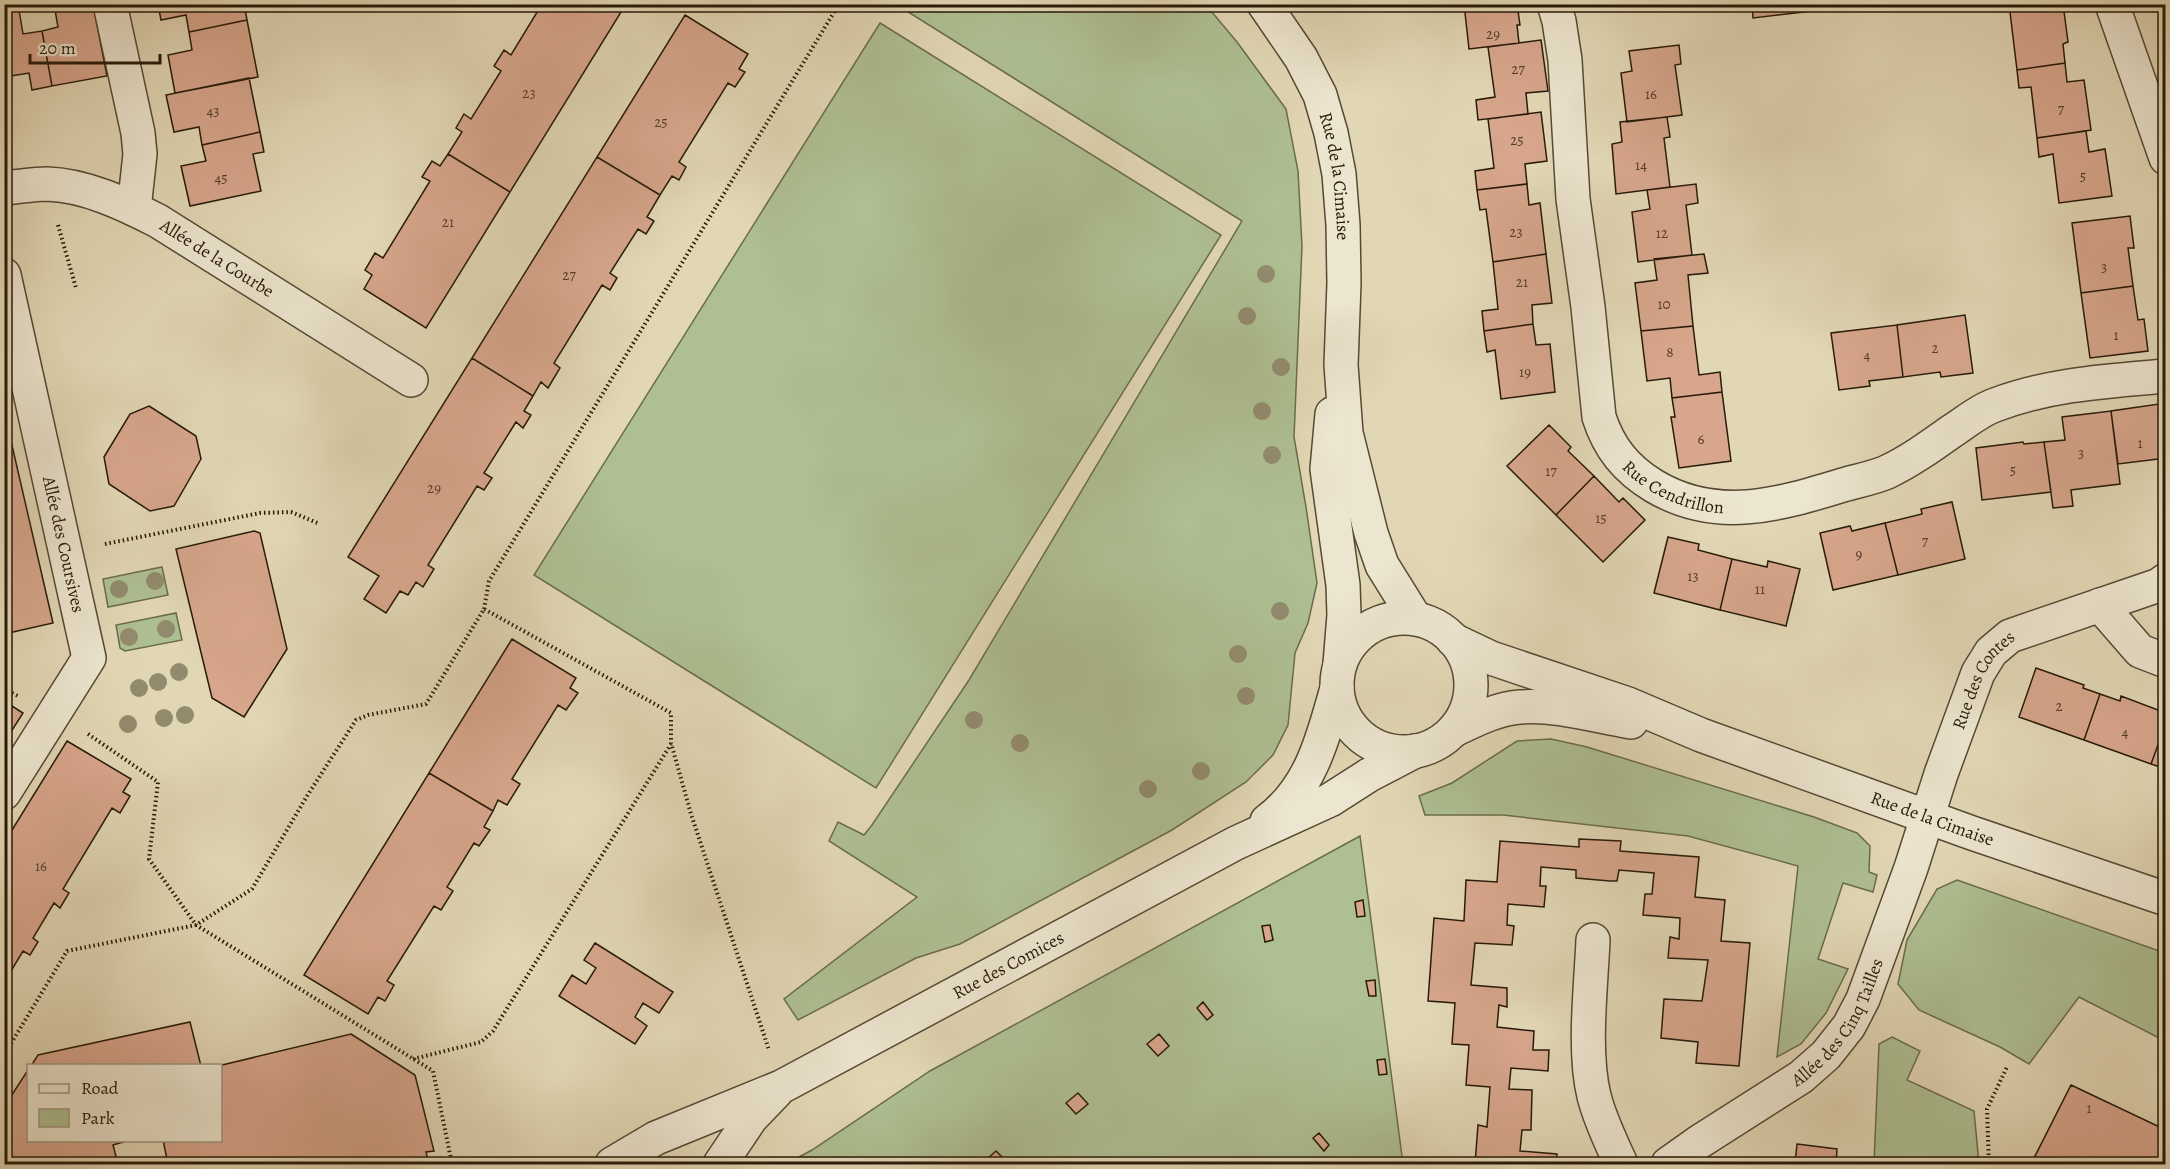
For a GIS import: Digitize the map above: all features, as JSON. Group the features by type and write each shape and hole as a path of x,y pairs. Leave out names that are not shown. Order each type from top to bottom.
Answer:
{"street":[{"path":"110,4 138,133 140,154 134,209"},
{"name":"Rue de la Cimaise","path":"1264,4 1301,58 1320,95 1332,133 1339,174 1343,225 1344,283 1341,365 1346,433 1371,533 1388,577 1415,618"},
{"name":"Rue Cendrillon","path":"1554,4 1565,60 1573,199 1588,307 1599,417 1604,434 1615,452 1628,468 1649,483 1670,495 1697,505 1723,508 1781,502 1884,473 1916,457 1992,406 2060,387 2166,376"},
{"path":"2112,4 2166,159"},
{"name":"Allée de la Courbe","path":"4,188 48,184 68,187 134,209 158,221 411,380"},
{"name":"Allée des Coursives","path":"4,275 88,658 4,793"},
{"name":"Rue de la Cimaise","path":"1338,677 1344,615 1343,585 1327,469 1331,425 1341,365"},
{"name":"Rue des Contes","path":"1928,816 1978,673 1991,652 2010,636 2158,585 2166,580"},
{"path":"2100,605 2140,651 2166,661"},
{"path":"1394,618 1415,618 1436,626 1453,639 1465,658 1471,678 1470,701 1454,730 1436,744 1415,751 1392,751 1371,744 1362,737 1347,720 1342,710 1338,677 1349,647 1373,626 1394,618"},
{"name":"Rue de la Cimaise","path":"1453,639 1491,658 1628,704 1701,735 2166,899"},
{"name":"Rue des Comices","path":"1236,843 1280,811 1300,787 1316,757 1338,677"},
{"name":"Rue de la Cimaise","path":"1454,730 1490,714 1519,707 1545,707 1701,735"},
{"name":"Rue des Comices","path":"612,1164 656,1138 781,1087 1236,843 1330,800 1369,775 1415,751"},
{"name":"Allée des Cinq Tailles","path":"1668,1164 1801,1077 1826,1055 1849,1026 1863,999 1928,816"},
{"path":"1593,940 1590,1068 1593,1093 1599,1115 1621,1164"},
{"name":"Rue des Comices","path":"720,1164 751,1118 781,1087"}],"path":[{"path":"4,1055 67,951 196,925 252,889 307,796 356,720 368,715 426,704 484,609 489,581 839,4"},
{"path":"57,220 76,288"},
{"path":"65,551 260,513 291,512 320,524"},
{"path":"484,609 671,713 671,743 691,814 781,1087"},
{"path":"413,1059 481,1042 493,1031 671,743"},
{"path":"158,782 149,860 196,925 433,1071 452,1164"},
{"path":"1989,1164 1987,1109 2007,1067"}],"green space":[{"path":"897,5 1206,5 1237,42 1286,109 1298,171 1302,246 1294,437 1317,583 1308,623 1295,653 1288,725 1273,755 1246,782 1172,830 960,944 916,958 798,1020 784,999 917,897 829,841 838,822 864,835 872,825 969,680 1242,221"},
{"path":"880,23 1221,235 876,788 534,575"},
{"path":"162,567 168,595 108,607 103,579"},
{"path":"176,613 182,640 125,651 120,648 116,625"},
{"path":"1551,739 1587,747 1814,817 1857,833 1870,846 1869,872 1877,875 1873,892 1843,883 1818,959 1848,969 1826,1013 1801,1044 1777,1057 1798,866 1688,836 1503,815 1425,815 1419,796 1452,783 1517,741"},
{"path":"1360,836 1403,1164 786,1164 812,1150 930,1071"},
{"path":"1957,880 2165,953 2165,1041 2079,997 2029,1064 2000,1047 1919,1010 1898,984 1907,940 1937,889"},
{"path":"1892,1037 1920,1051 1907,1080 1974,1111 1979,1164 1874,1164 1879,1044"}],"building":[{"path":"54,4 93,4 107,76 52,86 42,31 58,27"},
{"path":"158,4 244,4 247,20 189,32 186,15 161,20"},
{"path":"542,4 626,4 510,192 448,154 462,132 456,128 464,114 471,119 501,71 494,66 504,50 511,55"},
{"path":"1464,4 1517,4 1520,25 1517,25 1519,43 1469,49"},
{"path":"1752,4 1820,4 1821,10 1753,18"},
{"path":"1820,4 1860,4 1821,10"},
{"path":"2009,4 2063,4 2068,42 2063,44 2065,63 2017,70"},
{"path":"19,10 23,34 42,31 52,86 32,90 29,73 4,77 4,12"},
{"path":"685,15 748,54 739,69 745,72 735,87 728,83 679,162 686,167 679,180 672,176 660,195 597,157"},
{"path":"247,20 258,77 175,93 168,55 192,50 189,32"},
{"path":"1541,40 1548,91 1526,93 1528,114 1478,120 1476,100 1495,97 1488,47"},
{"path":"1679,45 1681,64 1675,65 1682,115 1627,122 1621,73 1632,71 1629,51"},
{"path":"2065,63 2067,82 2084,80 2091,130 2037,138 2031,87 2019,88 2017,70"},
{"path":"249,78 260,132 202,145 199,127 174,132 166,95"},
{"path":"1541,112 1547,161 1525,164 1527,184 1477,190 1475,171 1494,168 1488,119"},
{"path":"1667,117 1670,137 1664,138 1670,187 1616,194 1612,144 1622,142 1620,122"},
{"path":"2086,131 2089,152 2105,149 2112,196 2059,203 2053,154 2039,157 2037,138"},
{"path":"260,132 264,152 253,154 261,191 190,206 181,166 206,161 202,145"},
{"path":"448,154 510,192 426,328 364,289 372,275 365,270 375,253 383,258 430,181 422,177 432,161 440,166"},
{"path":"597,157 660,195 647,217 654,221 646,234 638,229 610,273 617,278 610,290 602,285 554,363 560,368 548,388 541,382 533,396 472,358"},
{"path":"1527,184 1529,205 1540,203 1546,254 1493,262 1486,209 1480,210 1477,190"},
{"path":"1696,184 1698,203 1686,205 1692,255 1638,262 1632,212 1650,209 1647,190"},
{"path":"2130,216 2134,248 2128,248 2133,286 2081,293 2072,223"},
{"path":"1546,254 1552,303 1532,305 1533,324 1484,331 1482,311 1498,309 1493,262"},
{"path":"1704,254 1708,273 1688,275 1693,326 1641,331 1635,283 1657,280 1654,259"},
{"path":"2133,286 2138,320 2144,319 2148,351 2090,358 2081,293"},
{"path":"1965,315 1973,373 1941,377 1940,372 1903,377 1897,325"},
{"path":"1533,324 1536,345 1550,344 1555,392 1501,399 1495,350 1487,352 1484,331"},
{"path":"1897,325 1903,377 1869,381 1870,386 1839,390 1831,333"},
{"path":"1693,326 1699,375 1720,372 1722,392 1672,398 1670,378 1647,381 1641,331"},
{"path":"472,358 533,396 524,411 531,415 523,428 516,422 484,473 492,478 484,490 477,486 428,565 434,569 423,587 416,582 408,595 400,591 386,613 364,599 379,576 348,557"},
{"path":"1722,392 1731,461 1679,468 1671,417 1675,417 1672,398"},
{"path":"2159,404 2163,428 2166,428 2166,458 2118,464 2111,411"},
{"path":"149,406 196,436 201,459 174,506 150,511 109,484 104,457 130,414"},
{"path":"2111,411 2120,484 2071,490 2073,506 2053,508 2044,442 2065,440 2062,417"},
{"path":"1549,425 1571,447 1568,451 1594,476 1556,515 1507,466"},
{"path":"4,428 8,428 53,623 4,634"},
{"path":"2023,442 2024,444 2044,442 2051,492 1982,500 1976,448"},
{"path":"1594,476 1619,502 1623,498 1645,520 1603,562 1556,515"},
{"path":"1952,502 1965,559 1898,575 1885,523 1922,514 1921,509"},
{"path":"1885,523 1898,575 1833,590 1820,533 1850,526 1852,531"},
{"path":"254,531 260,533 287,649 244,717 212,698 176,549"},
{"path":"1668,537 1699,544 1698,550 1732,559 1720,610 1654,593"},
{"path":"1732,559 1767,567 1768,561 1800,569 1786,626 1720,610"},
{"path":"512,639 576,678 570,688 578,693 566,710 558,705 512,779 520,784 507,805 498,800 493,811 429,773"},
{"path":"2036,668 2084,685 2083,688 2100,694 2084,740 2019,717"},
{"path":"2100,694 2120,701 2121,696 2166,713 2166,723 2151,764 2084,740"},
{"path":"4,701 23,713 4,743"},
{"path":"2166,723 2166,769 2151,764"},
{"path":"67,741 131,779 123,792 130,796 120,813 112,808 63,889 69,893 60,908 54,903 33,938 38,942 30,955 23,951 5,981 4,843"},
{"path":"429,773 493,811 484,827 490,830 479,846 474,843 447,887 453,891 441,910 434,906 387,981 394,985 385,1001 378,997 368,1014 304,975"},
{"path":"1579,839 1621,841 1620,851 1699,857 1695,897 1725,900 1721,941 1750,943 1739,1066 1696,1063 1698,1042 1661,1038 1664,999 1702,1001 1708,960 1668,958 1670,937 1679,939 1680,918 1643,915 1645,894 1652,894 1654,873 1619,870 1617,881 1610,881 1576,878 1576,870 1541,867 1540,886 1546,886 1544,907 1508,904 1507,925 1514,926 1512,945 1475,943 1471,985 1507,988 1507,1007 1499,1005 1497,1027 1534,1031 1533,1050 1549,1050 1548,1071 1511,1068 1509,1089 1532,1090 1531,1130 1522,1130 1520,1151 1557,1154 1556,1164 1475,1164 1478,1125 1487,1127 1490,1087 1466,1085 1469,1045 1452,1044 1455,1003 1428,1001 1434,918 1464,921 1466,880 1497,882 1500,841 1579,847"},
{"path":"1363,900 1365,916 1357,917 1355,902"},
{"path":"1270,925 1273,940 1265,942 1262,926"},
{"path":"595,943 673,992 659,1013 643,1003 635,1017 647,1026 635,1044 559,996 572,975 586,984 596,968 584,960"},
{"path":"1375,980 1376,996 1369,996 1366,981"},
{"path":"1203,1002 1213,1015 1207,1020 1197,1008"},
{"path":"190,1022 200,1064 32,1064 38,1055"},
{"path":"351,1034 415,1075 434,1151 426,1152 429,1164 168,1164 163,1142 222,1142 222,1065"},
{"path":"1159,1034 1169,1046 1158,1056 1147,1044"},
{"path":"1385,1059 1387,1074 1379,1075 1377,1060"},
{"path":"27,1072 27,1142 123,1142 113,1145 118,1164 9,1164 4,1148 4,1107"},
{"path":"2071,1085 2166,1130 2166,1164 2031,1164"},
{"path":"1078,1093 1088,1104 1076,1114 1066,1103"},
{"path":"1319,1133 1329,1145 1324,1151 1313,1138"},
{"path":"1797,1144 1837,1149 1836,1164 1795,1164"},
{"path":"996,1151 1007,1162 1005,1164 988,1164 985,1161"}]}
